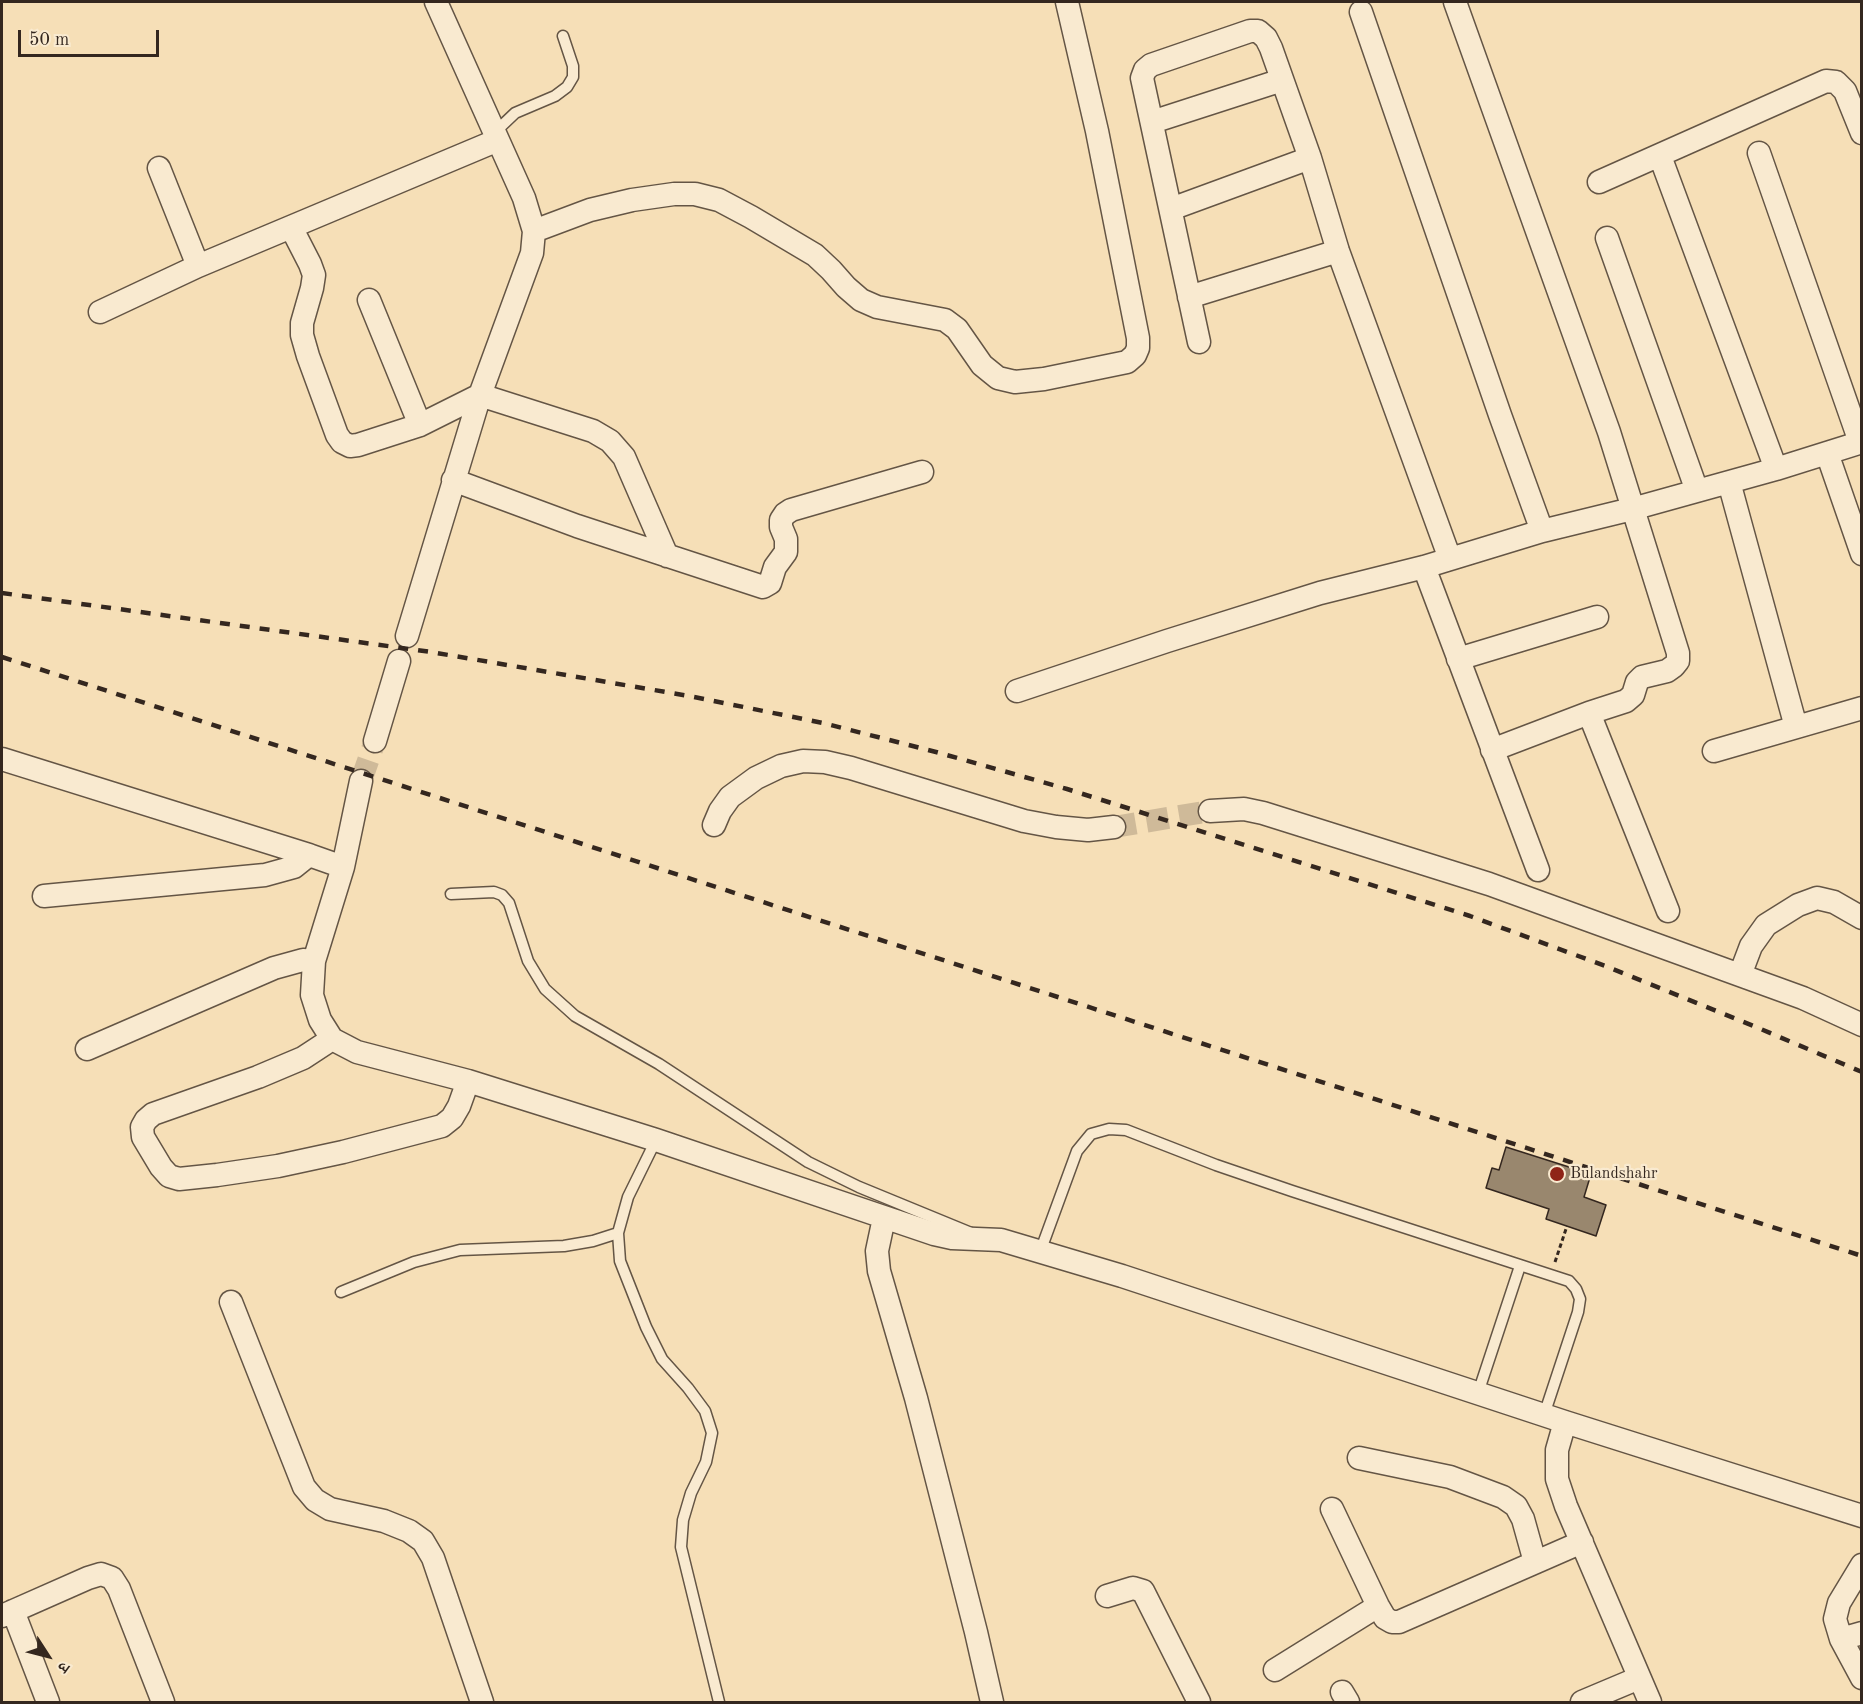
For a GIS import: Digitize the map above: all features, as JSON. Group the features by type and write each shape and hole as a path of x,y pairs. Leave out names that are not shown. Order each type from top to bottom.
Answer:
{"street":[{"path":"407,636 480,395 532,253 534,231 527,207 436,2"},
{"path":"534,231 600,207 674,194 695,194 719,200 751,216 815,255 861,300 877,307 945,320 957,329 982,365 998,378 1015,382 1044,379 1127,362 1135,355 1138,338 1097,131 1067,2"},
{"path":"1455,2 1605,421 1678,653 1678,661 1674,666 1667,671 1642,677 1637,682 1633,695 1626,701 1492,750"},
{"path":"1361,12 1542,531"},
{"path":"1199,342 1142,78 1145,69 1151,65 1258,31 1266,38 1282,80 1310,158 1338,251 1450,560"},
{"path":"1152,122 1282,80"},
{"path":"1599,182 1826,81 1836,82 1845,91 1862,134"},
{"path":"100,312 198,266 496,136"},
{"path":"1017,691 1309,597 1450,560 1542,531 1776,469 1861,442 1760,153"},
{"path":"1660,156 1776,469"},
{"path":"1171,209 1310,158"},
{"path":"159,168 198,266"},
{"path":"291,227 314,275 302,322 302,335 337,435 342,442 350,446 358,445 420,425 480,395 593,431 610,441 624,457 668,556"},
{"path":"1607,238 1697,491"},
{"path":"1189,297 1338,251"},
{"path":"369,300 420,425"},
{"path":"1827,453 1862,554"},
{"path":"453,480 577,526 763,587 768,586 775,567 786,552 786,539 781,527 781,520 785,514 791,510 922,472"},
{"path":"1729,482 1796,727"},
{"path":"1424,567 1538,870"},
{"path":"1458,659 1597,617"},
{"path":"375,741 399,661"},
{"path":"1714,751 1862,708"},
{"path":"1589,713 1668,911"},
{"path":"2,759 327,861"},
{"path":"714,825 730,797 756,778 781,766 802,761 825,762 850,768 1024,821 1088,830 1114,827"},
{"path":"361,781 327,861 312,995 320,1020 332,1039 357,1052 468,1082 656,1140 952,1239 1001,1240 1122,1276 1554,1419 1862,1516"},
{"path":"1210,811 1244,809 1274,816 1489,884 1803,998 1862,1025"},
{"path":"44,896 266,876 294,867 327,861"},
{"path":"1740,975 1750,946 1766,925 1798,905 1817,898 1834,902 1862,918"},
{"path":"87,1049 274,968 303,960 314,962"},
{"path":"332,1039 303,1058 285,1066 153,1114 142,1127 143,1137 161,1167 169,1176 179,1179 258,1169 344,1152 442,1126 452,1118 468,1082"},
{"path":"884,1218 877,1251 879,1270 919,1409 992,1702"},
{"path":"231,1302 304,1487 315,1500 330,1509 384,1521 409,1531 423,1542 433,1558 482,1702"},
{"path":"1554,1419 1557,1479 1566,1506 1650,1702"},
{"path":"1359,1458 1450,1477 1503,1497 1516,1506 1523,1519 1535,1562"},
{"path":"1332,1509 1378,1606 1385,1618 1392,1622 1399,1622 1582,1542"},
{"path":"1862,1565 1839,1603 1835,1619 1851,1636 1862,1678"},
{"path":"48,1702 7,1614 100,1574 112,1578 119,1589 163,1702"},
{"path":"1107,1596 1133,1588 1143,1592 1199,1702"},
{"path":"1275,1670 1378,1606"},
{"path":"1582,1702 1639,1678"}],"lane":[{"path":"496,136 515,113 555,96 567,87 573,77 573,66 563,36"},
{"path":"451,894 494,892 502,895 509,903 528,961 544,989 575,1016 659,1064 808,1162 859,1187 985,1238"},
{"path":"1040,1252 1077,1151 1091,1134 1108,1129 1126,1130 1227,1169 1569,1281 1576,1289 1580,1299 1554,1419"},
{"path":"656,1140 628,1197 618,1233 621,1261 646,1327 662,1359 705,1411 712,1433 706,1462 691,1493 683,1520 681,1547 719,1702"},
{"path":"341,1292 414,1262 460,1250 564,1246 593,1241 618,1233"},
{"path":"1478,1393 1520,1266"}],"path":[{"path":"1559,1250 1567,1226"}],"building":[{"path":"1506,1147 1591,1174 1584,1197 1606,1205 1596,1236 1546,1219 1549,1209 1486,1188 1492,1168 1499,1170"}],"tunnel":[{"path":"361,781 375,741"},
{"path":"1114,827 1210,811"}],"railway":[{"path":"2,593 431,652 689,696 823,723 936,752 1067,789 1470,916 1608,967 1862,1072"},
{"path":"2,657 1862,1256"}],"place":[{"name":"Bulandshahr","path":"1557,1174"}]}
